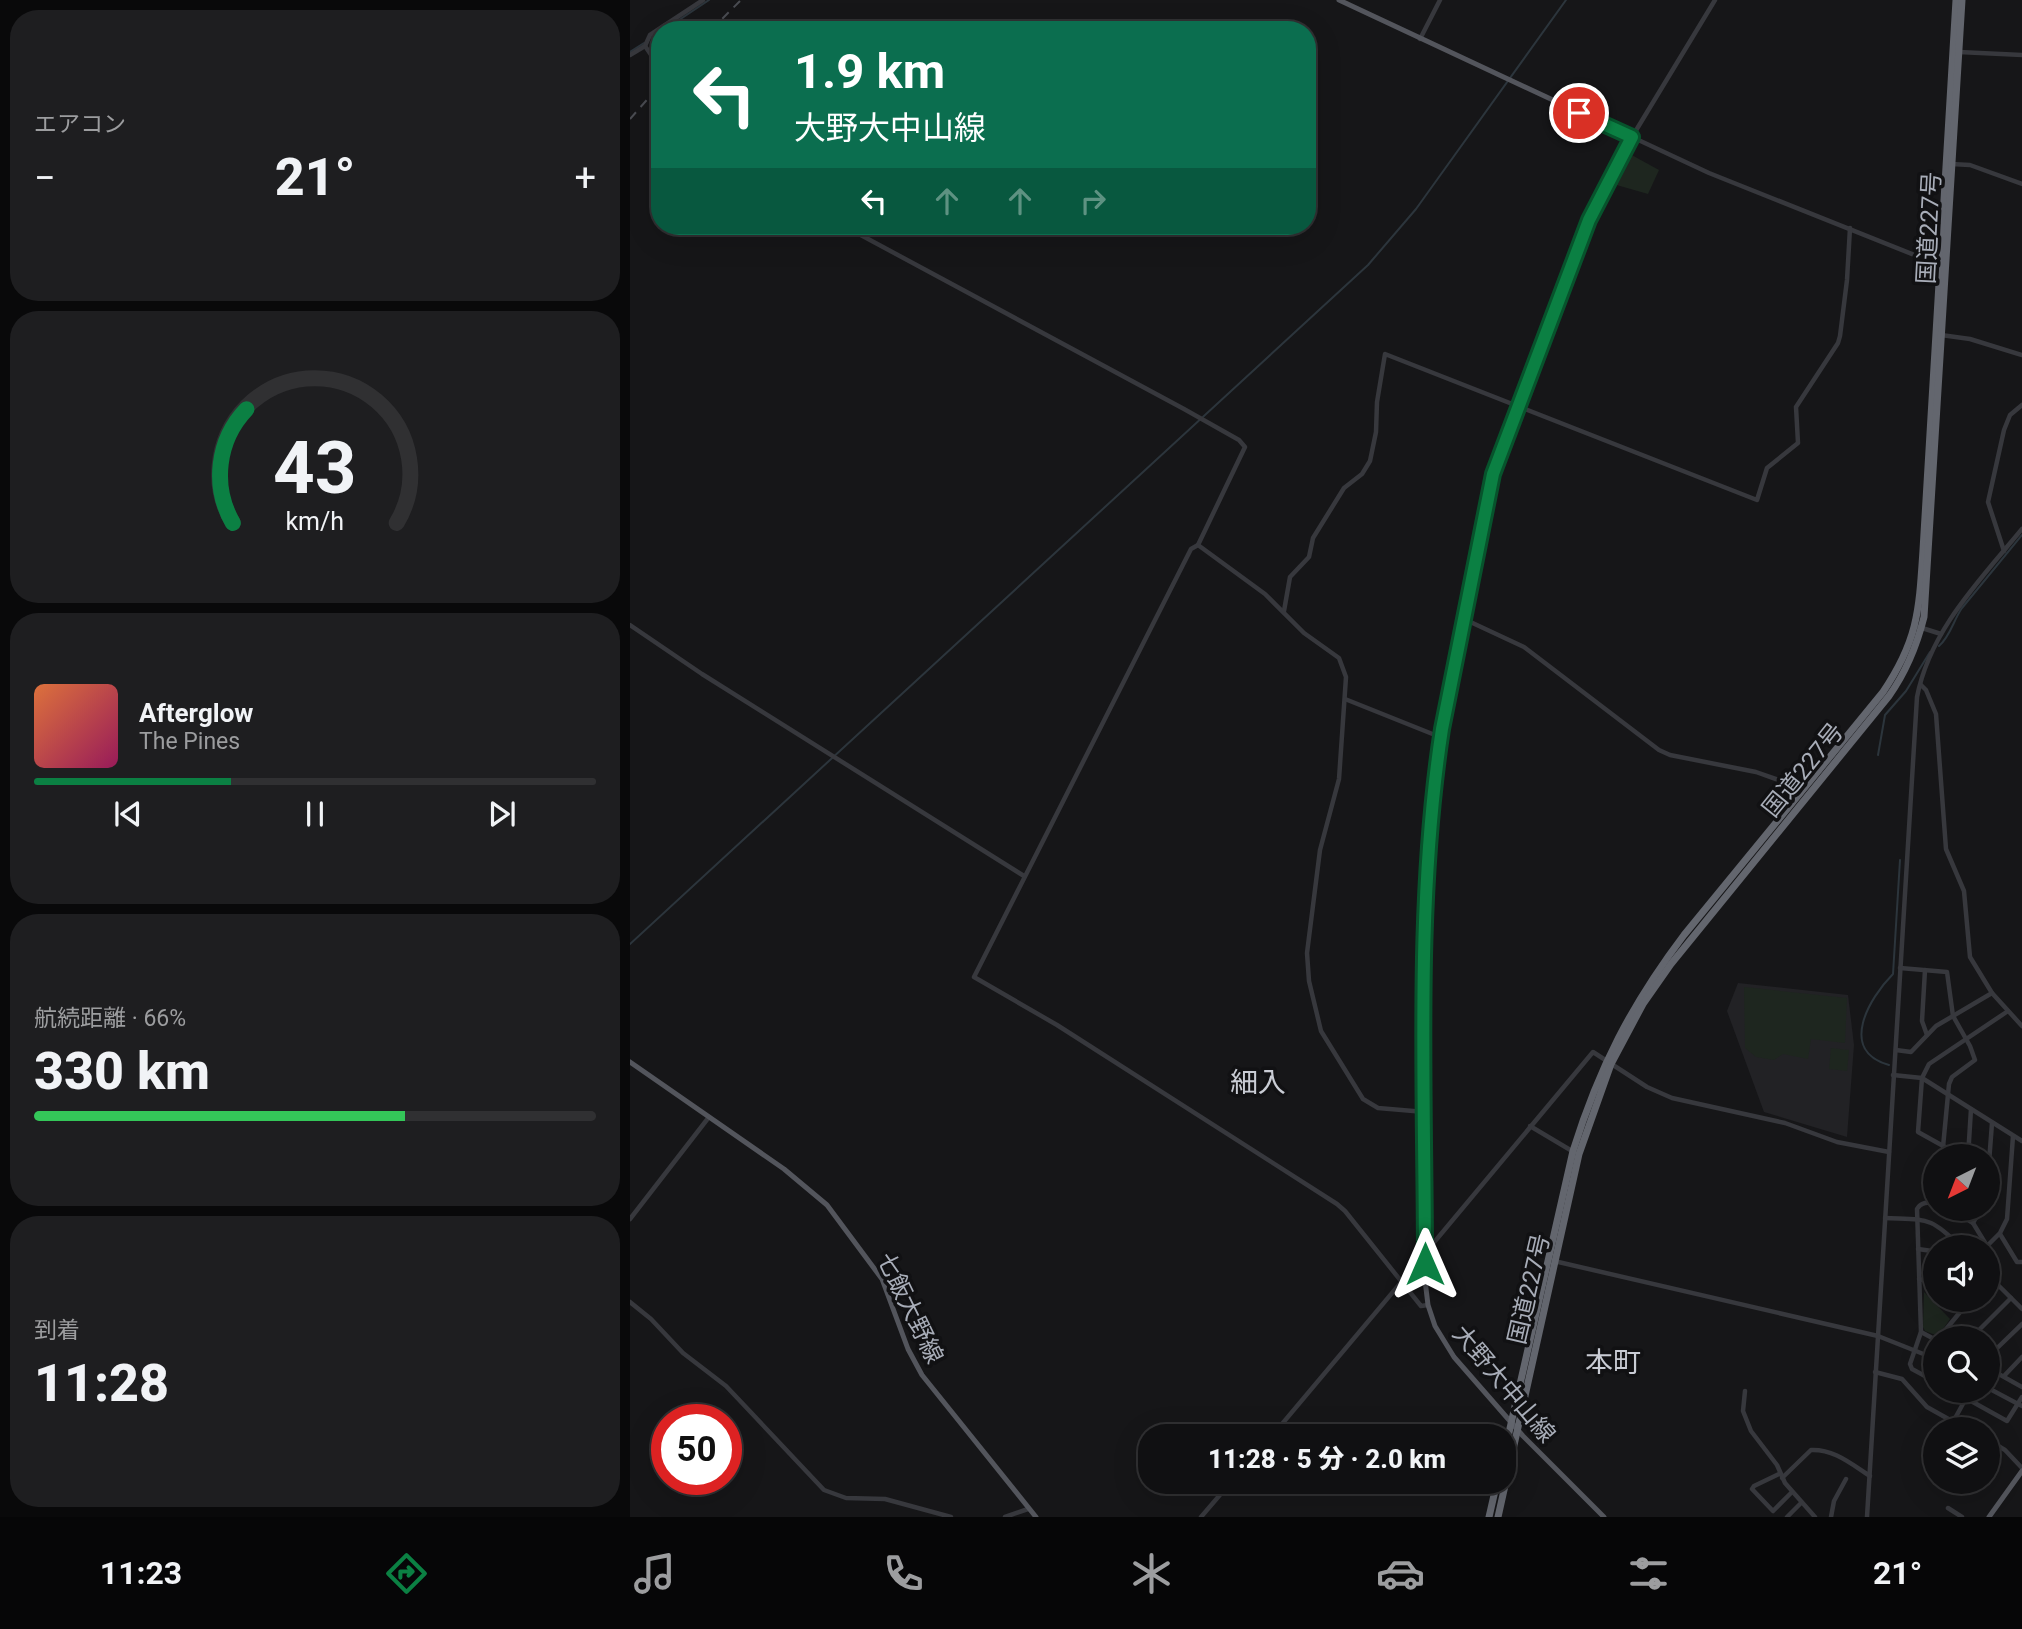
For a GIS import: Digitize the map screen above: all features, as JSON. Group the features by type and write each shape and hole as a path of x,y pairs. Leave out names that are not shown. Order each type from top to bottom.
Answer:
{"highway":[{"name":"国道227号","path":"1515,1424 1588,1102 1654,976 1684,935 1807,791 1883,692 1900,666 1918,626 1939,335 1956,0"},
{"name":"国道227号","path":"1949,164 1962,0"},
{"path":"1489,1517 1494,1494"},
{"name":"国道227号","path":"1498,1517 1502,1494"}],"main road":[{"path":"1339,0 1632,137"},
{"name":"大野大中山線","path":"1511,1424 1445,1345 1428,1305 1425,1252 1425,1112 1427,862 1432,796 1440,737 1493,474 1589,220 1632,137"},
{"name":"七飯大野線","path":"630,1062 804,1184 827,1205 882,1279 908,1349 922,1374 1036,1517"},
{"name":"大野大中山線","path":"1516,1429 1604,1517"},
{"path":"1993,1516 2022,1469"}],"street":[{"path":"671,21 703,0"},
{"path":"1420,39 1440,0"},
{"path":"1715,0 1632,137 1709,173 1943,266"},
{"path":"630,55 645,46 651,34"},
{"path":"645,46 651,55"},
{"path":"1959,52 2022,55"},
{"path":"1949,164 1970,165 2022,184"},
{"path":"1284,611 1290,577 1309,557 1313,538 1344,488 1362,474 1370,461 1385,354 1757,500 1767,468 1798,443 1796,407 1838,343 1847,280 1850,229"},
{"path":"861,235 1201,419 1239,440 1245,447 1198,545 1191,549 974,977 1056,1025 1337,1204 1345,1210 1421,1306 1428,1305"},
{"path":"1939,335 1970,339 2022,355"},
{"path":"2004,551 1987,508 2004,430 2010,415 2022,405"},
{"path":"1867,1517 1916,708 1920,684 1951,615 2022,529"},
{"path":"1198,545 1265,594 1304,633 1339,657 1346,677 1339,779 1320,850 1307,953 1309,981 1321,1031 1337,1061 1363,1099 1378,1108 1425,1112"},
{"path":"1464,619 1524,647 1659,750 1671,755 1756,772 1807,791"},
{"path":"630,625 702,674 1024,876"},
{"path":"1918,626 1941,634"},
{"path":"1920,684 1926,690 1936,713 1946,849 1965,891 1970,957 1992,993 2022,1026"},
{"path":"1345,699 1440,737"},
{"path":"1900,968 1947,971 1953,1016 1975,1060 1952,1077 1946,1093 1942,1144"},
{"path":"1925,970 1922,1021 1927,1035"},
{"path":"1896,1050 1911,1052 1937,1026 1992,993"},
{"path":"1937,1144 1918,1132 1922,1078 1929,1063 2008,1011"},
{"path":"1282,1424 1592,1052 1647,1087 1672,1098 1772,1120 1837,1142 1889,1152"},
{"path":"1894,1075 1922,1078 2022,1141"},
{"path":"1967,1144 1971,1108"},
{"path":"630,1219 709,1117"},
{"path":"1990,1144 1992,1122"},
{"path":"1530,1126 1576,1152"},
{"path":"2013,1135 2008,1211 2000,1233 2017,1262 2022,1262"},
{"path":"1923,1204 1917,1209 1921,1332 1910,1364 1923,1374"},
{"path":"1885,1218 1937,1224 1948,1235"},
{"path":"1973,1223 1980,1235"},
{"path":"1918,1249 1923,1250"},
{"path":"1551,1260 1878,1336 1923,1353"},
{"path":"1919,1279 1923,1281"},
{"path":"2000,1288 2022,1310"},
{"path":"1983,1326 2011,1298"},
{"path":"630,1302 683,1353 726,1386 824,1490 846,1498 885,1499 951,1517"},
{"path":"1947,1326 1957,1312"},
{"path":"2000,1345 2022,1324"},
{"path":"2004,1376 2022,1357"},
{"path":"1875,1372 1902,1379 1927,1407 1945,1417"},
{"path":"2000,1374 2022,1387"},
{"path":"1745,1391 1742,1406 1746,1419 1792,1492 1815,1517"},
{"path":"2000,1394 2020,1405"},
{"path":"1973,1403 2007,1421 2020,1405 2022,1397"},
{"path":"2000,1448 2022,1469"},
{"path":"1792,1492 1773,1511 1752,1489 1781,1476 1811,1450 1835,1454 1870,1476"},
{"path":"1831,1517 1834,1501 1846,1479"},
{"path":"1201,1517 1221,1494"},
{"path":"1787,1517 1801,1503"},
{"path":"1948,1508 1962,1517"},
{"path":"1005,1517 1028,1509"}],"shaded area":[{"path":"1628,153 1659,170 1648,194 1613,184"},
{"path":"1738,983 1848,995 1854,1045 1847,1137 1764,1112 1727,1011"},
{"path":"1744,987 1847,998 1845,1043 1811,1039 1808,1059 1783,1054 1774,1060 1756,1057 1745,1048"},
{"path":"1831,1048 1849,1050 1847,1071 1829,1069"},
{"path":"1923,1312 1943,1312 1950,1319 1945,1326 1923,1326"}],"waterway":[{"path":"678,21 709,0"},
{"path":"630,944 1368,265 1416,209 1566,0"},
{"path":"630,52 644,43"},
{"path":"1939,646 1962,608 2022,535"},
{"path":"1878,755 1885,715 1906,691 1930,652"},
{"path":"1889,1065 1874,1058 1865,1048 1862,1036 1868,1010 1875,996 1893,974 1900,860"}],"railway":[{"path":"720,21 741,0"},
{"path":"630,119 651,95"}],"district":[{"name":"細入","path":"1258,1082"},
{"name":"本町","path":"1613,1362"}],"route":[{"path":"1425,1264 1425,920 1429,823 1435,769 1493,474 1589,220 1632,137 1579,113"}]}
